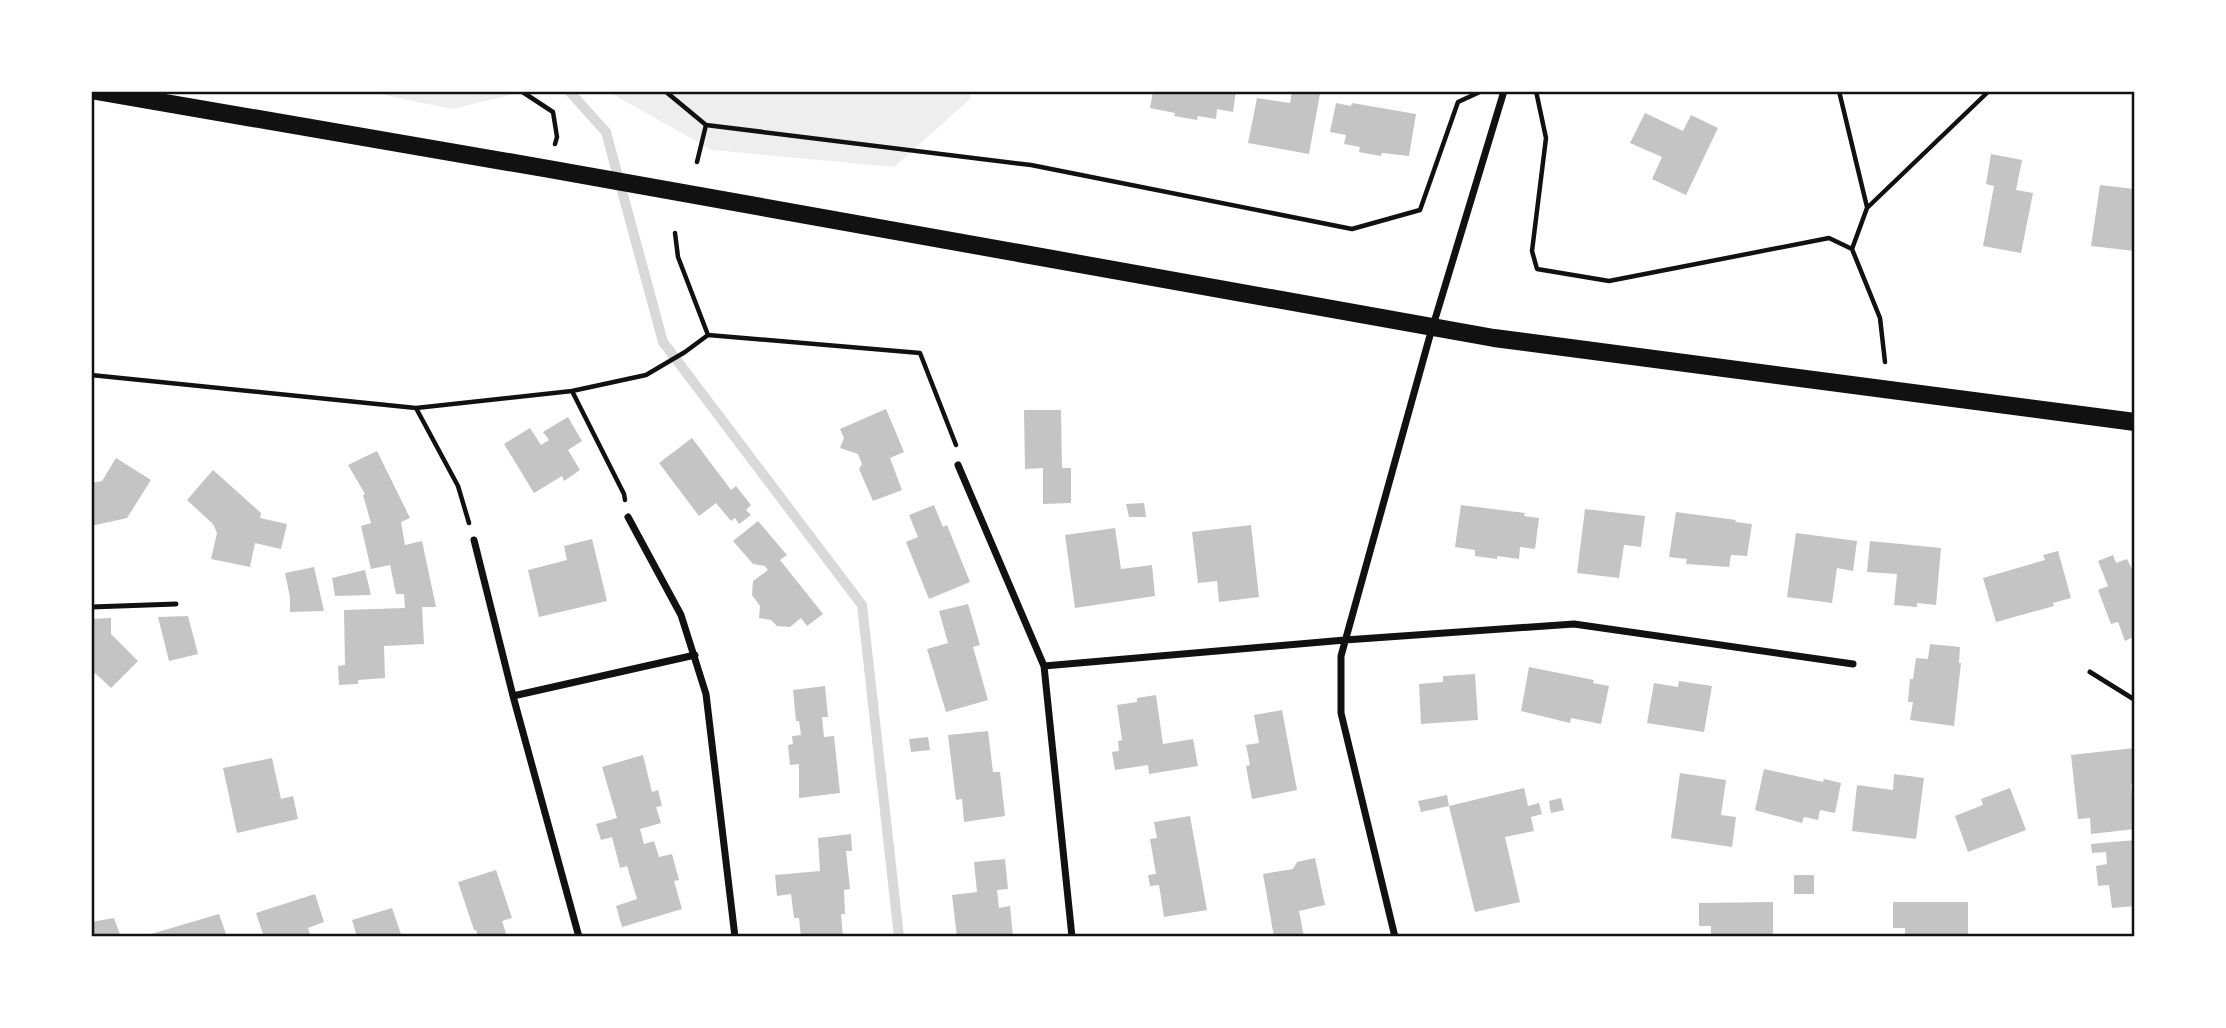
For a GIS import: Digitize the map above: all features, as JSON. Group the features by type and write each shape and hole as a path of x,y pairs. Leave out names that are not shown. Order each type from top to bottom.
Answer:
{"main road":[{"path":"96,91 556,170 1494,338 2135,422"}],"street":[{"path":"1395,937 1341,713 1341,656 1429,339 1504,91"},
{"path":"958,465 1044,666 1072,937"},
{"path":"628,517 681,615 706,694 735,937"},
{"path":"474,540 513,696 579,937"},
{"path":"1044,666 1345,640 1574,624 1853,664"},
{"path":"513,696 695,655"}],"lane":[{"path":"91,607 176,604"},
{"path":"2090,672 2135,700"}],"path":[{"path":"521,91 553,111 557,137 556,170"},
{"path":"665,91 706,125 1031,166 1352,229 1420,210 1458,102 1483,91"},
{"path":"1536,91 1546,138 1532,251 1537,269 1609,281 1829,238 1852,249"},
{"path":"1839,91 1867,208"},
{"path":"1885,362 1880,318 1852,249 1867,208 1989,91"},
{"path":"697,162 706,125"},
{"path":"675,233 678,257 708,335"},
{"path":"91,375 416,408 572,391 646,375 708,335 920,352 956,439 958,465"},
{"path":"572,391 624,494 628,517"},
{"path":"416,408 458,486 474,540"}],"shaded area":[{"path":"365,91 526,91 452,109"},
{"path":"607,91 968,91 971,98 894,167 712,150"}],"building":[{"path":"1153,91 1236,91 1233,112 1217,109 1216,119 1198,116 1197,120 1150,108"},
{"path":"1292,91 1320,94 1309,154 1248,143 1257,98 1290,103"},
{"path":"1336,103 1351,106 1352,103 1416,114 1409,156 1382,153 1381,156 1359,152 1360,147 1344,144 1346,135 1330,132"},
{"path":"1645,113 1683,131 1691,115 1718,128 1686,195 1652,179 1662,157 1630,143"},
{"path":"1991,154 2022,160 2016,190 2033,193 2021,253 1983,246 1994,186 1986,184"},
{"path":"2100,185 2135,189 2135,251 2091,246"},
{"path":"886,409 904,452 890,458 902,490 873,501 859,469 862,464 858,454 840,448 844,438 840,429"},
{"path":"1024,410 1061,410 1062,468 1071,468 1071,503 1043,504 1043,468 1025,469"},
{"path":"568,417 582,441 568,450 580,470 564,481 562,476 534,493 504,444 530,428 541,445 549,440 543,432"},
{"path":"692,438 731,490 736,486 751,505 746,510 751,515 739,524 735,518 731,521 716,503 699,516 659,463"},
{"path":"377,451 410,518 401,522 405,545 422,541 436,607 422,607 424,644 384,646 385,678 339,685 338,666 345,665 344,610 405,608 404,594 396,594 390,565 371,569 361,526 371,523 363,495 365,494 348,465"},
{"path":"116,458 151,480 127,518 91,526 91,483 102,481"},
{"path":"213,470 261,513 260,518 287,524 281,549 255,543 250,567 211,559 217,533 213,524 187,500"},
{"path":"1144,503 1146,517 1129,517 1126,504"},
{"path":"934,505 943,527 947,525 970,582 929,599 906,542 918,537 909,515"},
{"path":"1461,505 1525,513 1524,516 1539,518 1535,549 1520,547 1519,559 1497,556 1497,559 1475,556 1475,550 1455,547"},
{"path":"1585,509 1645,516 1641,547 1624,545 1619,578 1577,573"},
{"path":"1676,512 1752,524 1747,556 1731,555 1729,567 1686,564 1687,559 1669,557"},
{"path":"758,521 787,555 780,560 823,614 807,626 801,618 790,627 777,626 771,620 759,618 760,606 752,595 753,581 768,570 765,566 753,564 733,541"},
{"path":"1251,525 1259,597 1219,602 1217,581 1198,583 1192,532"},
{"path":"1115,528 1121,569 1152,565 1155,596 1075,608 1065,535"},
{"path":"1796,533 1857,541 1853,571 1837,568 1832,603 1787,597"},
{"path":"592,539 607,601 539,617 528,570 567,560 564,546"},
{"path":"1870,541 1941,548 1936,605 1894,605 1897,574 1867,572"},
{"path":"2058,551 2071,598 2053,603 2054,606 1996,622 1983,578 2045,560 2043,555"},
{"path":"2113,555 2116,563 2127,559 2135,575 2135,636 2125,641 2118,622 2111,624 2098,590 2108,586 2098,561"},
{"path":"314,567 324,611 290,612 285,573"},
{"path":"365,570 371,595 335,596 332,578"},
{"path":"968,604 980,645 973,647 988,700 946,712 927,649 948,643 939,611"},
{"path":"188,616 198,654 169,661 158,617"},
{"path":"111,618 111,634 138,661 111,688 95,673 91,682 91,619"},
{"path":"1930,644 1960,647 1961,663 1954,726 1910,720 1913,702 1908,702 1910,679 1913,679 1916,658 1928,659"},
{"path":"1529,667 1594,680 1593,683 1609,686 1601,724 1571,718 1570,723 1521,711"},
{"path":"1475,674 1478,720 1421,724 1419,684 1443,682 1443,676"},
{"path":"1679,681 1712,686 1704,732 1647,723 1654,683 1678,687"},
{"path":"825,686 828,717 822,717 824,737 834,736 840,793 799,798 799,764 790,765 788,745 793,744 792,736 801,735 799,721 796,721 793,690"},
{"path":"1156,695 1163,744 1193,739 1198,766 1149,774 1148,765 1115,770 1112,752 1119,751 1118,741 1122,740 1117,705"},
{"path":"1282,710 1297,790 1252,799 1246,766 1250,765 1246,745 1259,743 1254,715"},
{"path":"988,731 993,772 1000,772 1005,816 964,822 962,799 956,800 948,735"},
{"path":"928,737 930,750 911,752 909,739"},
{"path":"2134,748 2135,784 2131,784 2135,829 2091,834 2090,818 2078,819 2071,755"},
{"path":"643,755 652,792 658,790 662,806 656,807 661,823 640,829 644,844 654,841 659,857 672,854 679,880 674,881 682,909 622,927 616,906 637,899 627,866 620,868 612,837 601,840 596,824 617,818 602,767"},
{"path":"272,758 281,799 293,796 298,819 237,833 223,768"},
{"path":"1764,769 1823,782 1824,779 1841,783 1835,813 1820,810 1818,820 1804,817 1802,823 1755,810"},
{"path":"1680,773 1726,780 1721,815 1736,817 1732,847 1671,838"},
{"path":"1894,774 1924,778 1916,839 1852,831 1857,785 1893,790"},
{"path":"1524,788 1528,806 1539,803 1542,814 1531,817 1534,831 1505,837 1520,902 1475,912 1449,806"},
{"path":"2010,788 2026,830 1968,852 1955,816 1983,805 1981,799"},
{"path":"1447,795 1449,806 1421,812 1418,801"},
{"path":"1561,798 1564,810 1551,813 1549,801"},
{"path":"1190,816 1207,910 1164,917 1159,885 1150,886 1148,875 1156,874 1150,839 1157,838 1154,822"},
{"path":"851,834 852,851 846,851 850,889 844,890 845,914 841,914 843,937 801,937 799,918 794,918 791,894 777,896 775,875 820,871 818,838"},
{"path":"2135,840 2135,906 2112,908 2109,885 2098,886 2096,866 2107,864 2106,852 2092,853 2091,844"},
{"path":"1315,858 1325,905 1299,911 1304,937 1274,937 1263,874 1293,869 1297,862"},
{"path":"1005,859 1008,889 997,890 999,908 1010,906 1013,937 957,937 952,895 977,892 974,862"},
{"path":"496,870 512,918 502,921 507,937 478,937 458,882"},
{"path":"1794,875 1814,875 1814,894 1794,894"},
{"path":"315,894 324,922 308,928 311,937 264,937 256,913"},
{"path":"1773,902 1773,937 1711,937 1711,926 1699,926 1699,903"},
{"path":"1893,902 1968,902 1968,937 1905,937 1905,928 1893,928"},
{"path":"392,908 402,937 357,937 352,920"},
{"path":"219,914 227,937 152,937 151,934"},
{"path":"114,918 121,937 93,937 91,922"}],"waterway":[{"path":"569,91 606,132 663,342 862,605 899,937"}]}
